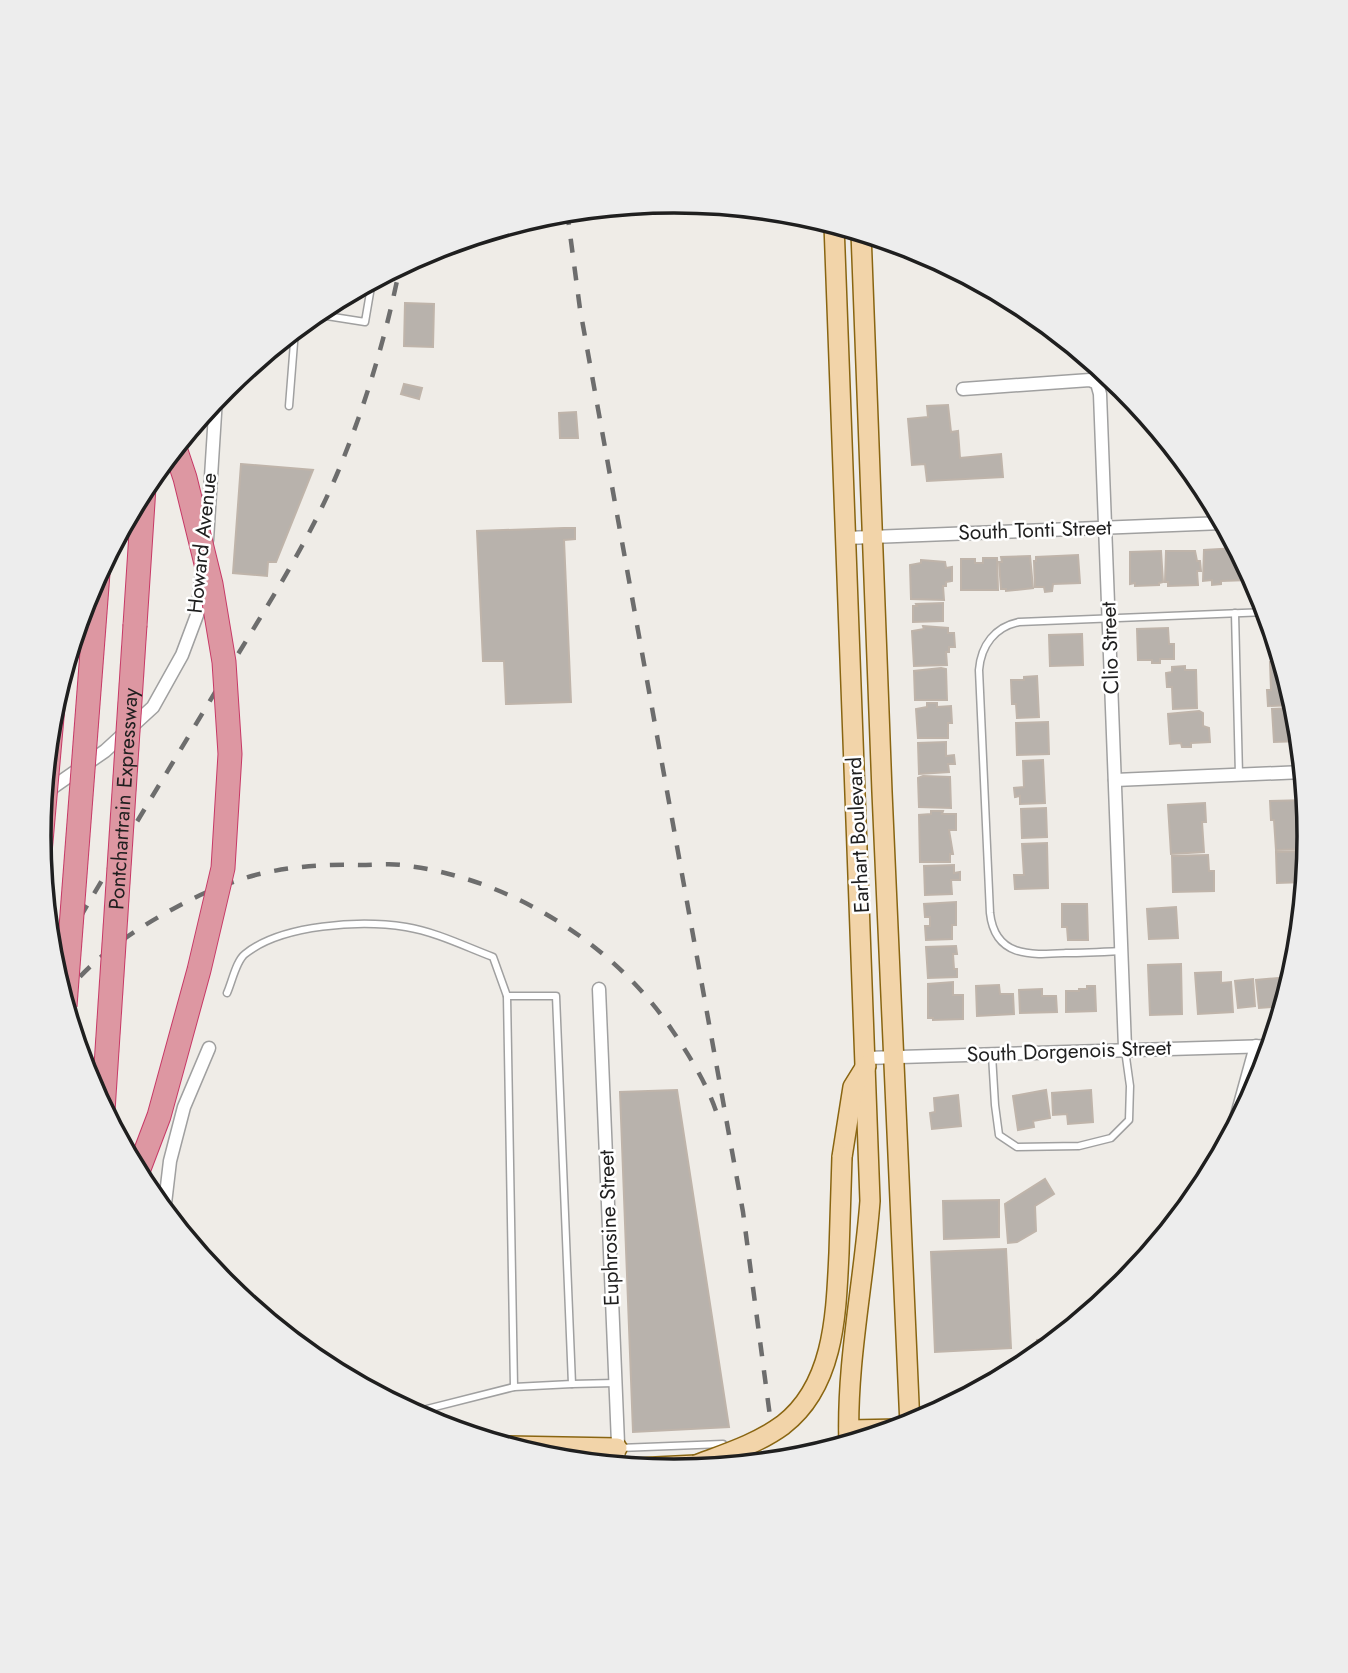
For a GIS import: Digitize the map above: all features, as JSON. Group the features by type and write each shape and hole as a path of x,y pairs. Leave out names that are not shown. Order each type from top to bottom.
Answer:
{"highway":[{"path":"142,1161 159,1116 199,970 223,868 230,754 224,662 211,584 179,459"},
{"name":"Pontchartrain Expressway","path":"104,1089 142,512"},
{"name":"Pontchartrain Expressway","path":"67,977 96,605"}],"main road":[{"name":"Earhart Boulevard","path":"834,234 870,1201 865,1270 853,1345 849,1435"},
{"name":"Earhart Boulevard","path":"862,242 909,1413"},
{"path":"836,288 864,288"},
{"path":"856,792 882,792"},
{"path":"713,1458 758,1440 783,1425 807,1402 820,1378 836,1309 842,1157 853,1087 866,1062"}],"street":[{"name":"Clio Street","path":"962,389 1090,380 1097,383 1100,394 1125,1048"},
{"name":"Howard Avenue","path":"53,787 105,751 153,707 183,655 197,615 208,528 215,415"},
{"name":"South Tonti Street","path":"846,538 1213,523"},
{"path":"1115,780 1294,772"},
{"name":"Euphrosine Street","path":"598,989 618,1456"},
{"path":"1245,1086 1256,1046"},
{"name":"South Dorgenois Street","path":"866,1062 895,1058 1125,1048 1261,1046"},
{"path":"166,1197 170,1161 184,1107 209,1048"}],"lane":[{"path":"330,317 365,322 370,293"},
{"path":"289,406 294,343"},
{"path":"1121,951 1029,955 1009,947 996,934 991,916 979,670 981,654 989,640 1011,624 1255,612"},
{"path":"1235,613 1239,775"},
{"path":"228,993 243,956 293,931 357,925 405,927 434,934 492,957 507,996 514,1387"},
{"path":"507,996 556,996 572,1384"},
{"path":"992,1054 999,1135 1017,1147 1079,1146 1111,1138 1129,1121 1130,1086 1125,1048"},
{"path":"428,1409 514,1387 615,1383"},
{"path":"620,1457 723,1444 725,1457"}],"building":[{"path":"405,303 434,304 433,347 404,346"},
{"path":"404,384 422,388 419,399 401,394"},
{"path":"948,405 951,432 958,431 960,458 1001,454 1003,477 927,481 925,464 912,465 908,419 928,417 927,406"},
{"path":"576,412 578,438 560,438 559,413"},
{"path":"241,464 313,470 276,562 268,562 267,576 233,573"},
{"path":"575,528 575,539 564,540 571,702 506,704 504,661 483,661 477,531"},
{"path":"1226,549 1242,580 1221,581 1221,584 1212,585 1212,580 1203,581 1204,550"},
{"path":"1161,551 1163,582 1159,585 1130,584 1130,552"},
{"path":"1166,551 1195,551 1201,571 1197,571 1198,585 1168,586 1168,582 1165,582"},
{"path":"1078,555 1080,583 1053,584 1052,591 1045,592 1044,587 1035,587 1036,557"},
{"path":"1030,556 1033,588 1006,591 1001,589 1001,557"},
{"path":"983,558 997,558 998,590 961,590 961,559 975,559 975,563 983,563"},
{"path":"921,560 945,562 946,568 952,567 952,581 943,586 944,600 911,599 910,565 921,563"},
{"path":"943,603 943,621 913,622 913,606 917,606 916,604"},
{"path":"923,626 948,628 948,633 954,633 955,647 949,647 949,652 946,652 947,665 914,666 912,631 924,629"},
{"path":"1168,628 1169,644 1174,644 1174,659 1160,659 1160,663 1138,660 1137,629"},
{"path":"1082,634 1083,665 1050,666 1049,635"},
{"path":"1270,662 1283,705 1268,706 1267,690 1271,690"},
{"path":"1185,666 1185,670 1196,670 1197,708 1173,709 1172,687 1167,687 1166,673 1172,672 1172,667"},
{"path":"946,669 947,700 915,700 914,671"},
{"path":"1037,676 1039,717 1017,718 1016,704 1012,704 1011,680"},
{"path":"927,703 937,703 937,707 951,706 952,723 948,723 948,738 918,738 916,709 927,707"},
{"path":"1272,709 1284,709 1290,741 1274,742"},
{"path":"1199,711 1203,713 1203,726 1209,728 1210,742 1191,743 1191,747 1182,747 1181,743 1170,744 1168,714"},
{"path":"1048,722 1049,754 1017,755 1016,723"},
{"path":"946,742 946,756 954,755 955,764 948,764 949,772 919,774 918,743"},
{"path":"1043,760 1045,803 1020,804 1020,796 1015,797 1014,788 1024,787 1023,761"},
{"path":"950,777 951,808 919,807 918,778"},
{"path":"1296,800 1297,849 1276,850 1270,801"},
{"path":"1205,803 1206,822 1202,822 1204,852 1171,854 1168,805"},
{"path":"1046,808 1047,837 1022,838 1021,809"},
{"path":"931,811 956,814 956,830 949,830 953,854 950,854 950,862 920,862 919,815 931,814"},
{"path":"1047,843 1048,888 1015,889 1014,875 1024,875 1022,844"},
{"path":"1297,851 1295,882 1277,883 1276,852"},
{"path":"1208,855 1209,871 1214,871 1214,891 1173,892 1172,856"},
{"path":"954,865 954,873 960,872 960,880 951,880 952,894 925,895 924,866"},
{"path":"956,902 956,925 952,925 952,939 926,940 925,926 930,926 930,917 925,917 924,904"},
{"path":"1062,904 1087,904 1088,940 1068,940 1067,927 1062,927"},
{"path":"1176,907 1178,938 1149,939 1147,909"},
{"path":"956,946 957,954 953,954 957,977 928,978 926,947"},
{"path":"1181,964 1182,1014 1150,1015 1148,965"},
{"path":"1221,972 1221,983 1231,982 1233,1012 1198,1014 1195,973"},
{"path":"1281,978 1273,1007 1259,1008 1256,980"},
{"path":"1253,979 1255,1006 1238,1008 1235,981"},
{"path":"953,982 953,995 963,995 963,1019 928,1018 928,984"},
{"path":"999,985 1000,994 1013,994 1014,1014 977,1016 976,986"},
{"path":"1087,986 1095,986 1096,1011 1066,1012 1066,991 1079,991 1087,989"},
{"path":"1042,989 1042,996 1056,996 1057,1012 1020,1013 1019,990"},
{"path":"677,1090 729,1427 633,1432 620,1092"},
{"path":"1046,1090 1050,1118 1033,1121 1034,1127 1018,1130 1013,1096"},
{"path":"1091,1090 1093,1122 1068,1124 1067,1114 1053,1115 1052,1093"},
{"path":"958,1095 961,1126 932,1129 930,1113 935,1112 934,1098"},
{"path":"1045,1179 1054,1194 1035,1206 1036,1231 1017,1242 1008,1243 1005,1204"},
{"path":"999,1200 999,1237 944,1239 943,1201"},
{"path":"1006,1249 1011,1348 935,1352 931,1252"}],"railway":[{"path":"569,223 580,309 743,1212 775,1451"},
{"path":"62,950 272,598 326,500 366,397 397,278"},
{"path":"70,988 85,971 127,937 173,909 220,887 266,872 298,867 391,864 409,866 485,885 522,901 590,944 621,970 672,1030 706,1087 720,1124"}]}
